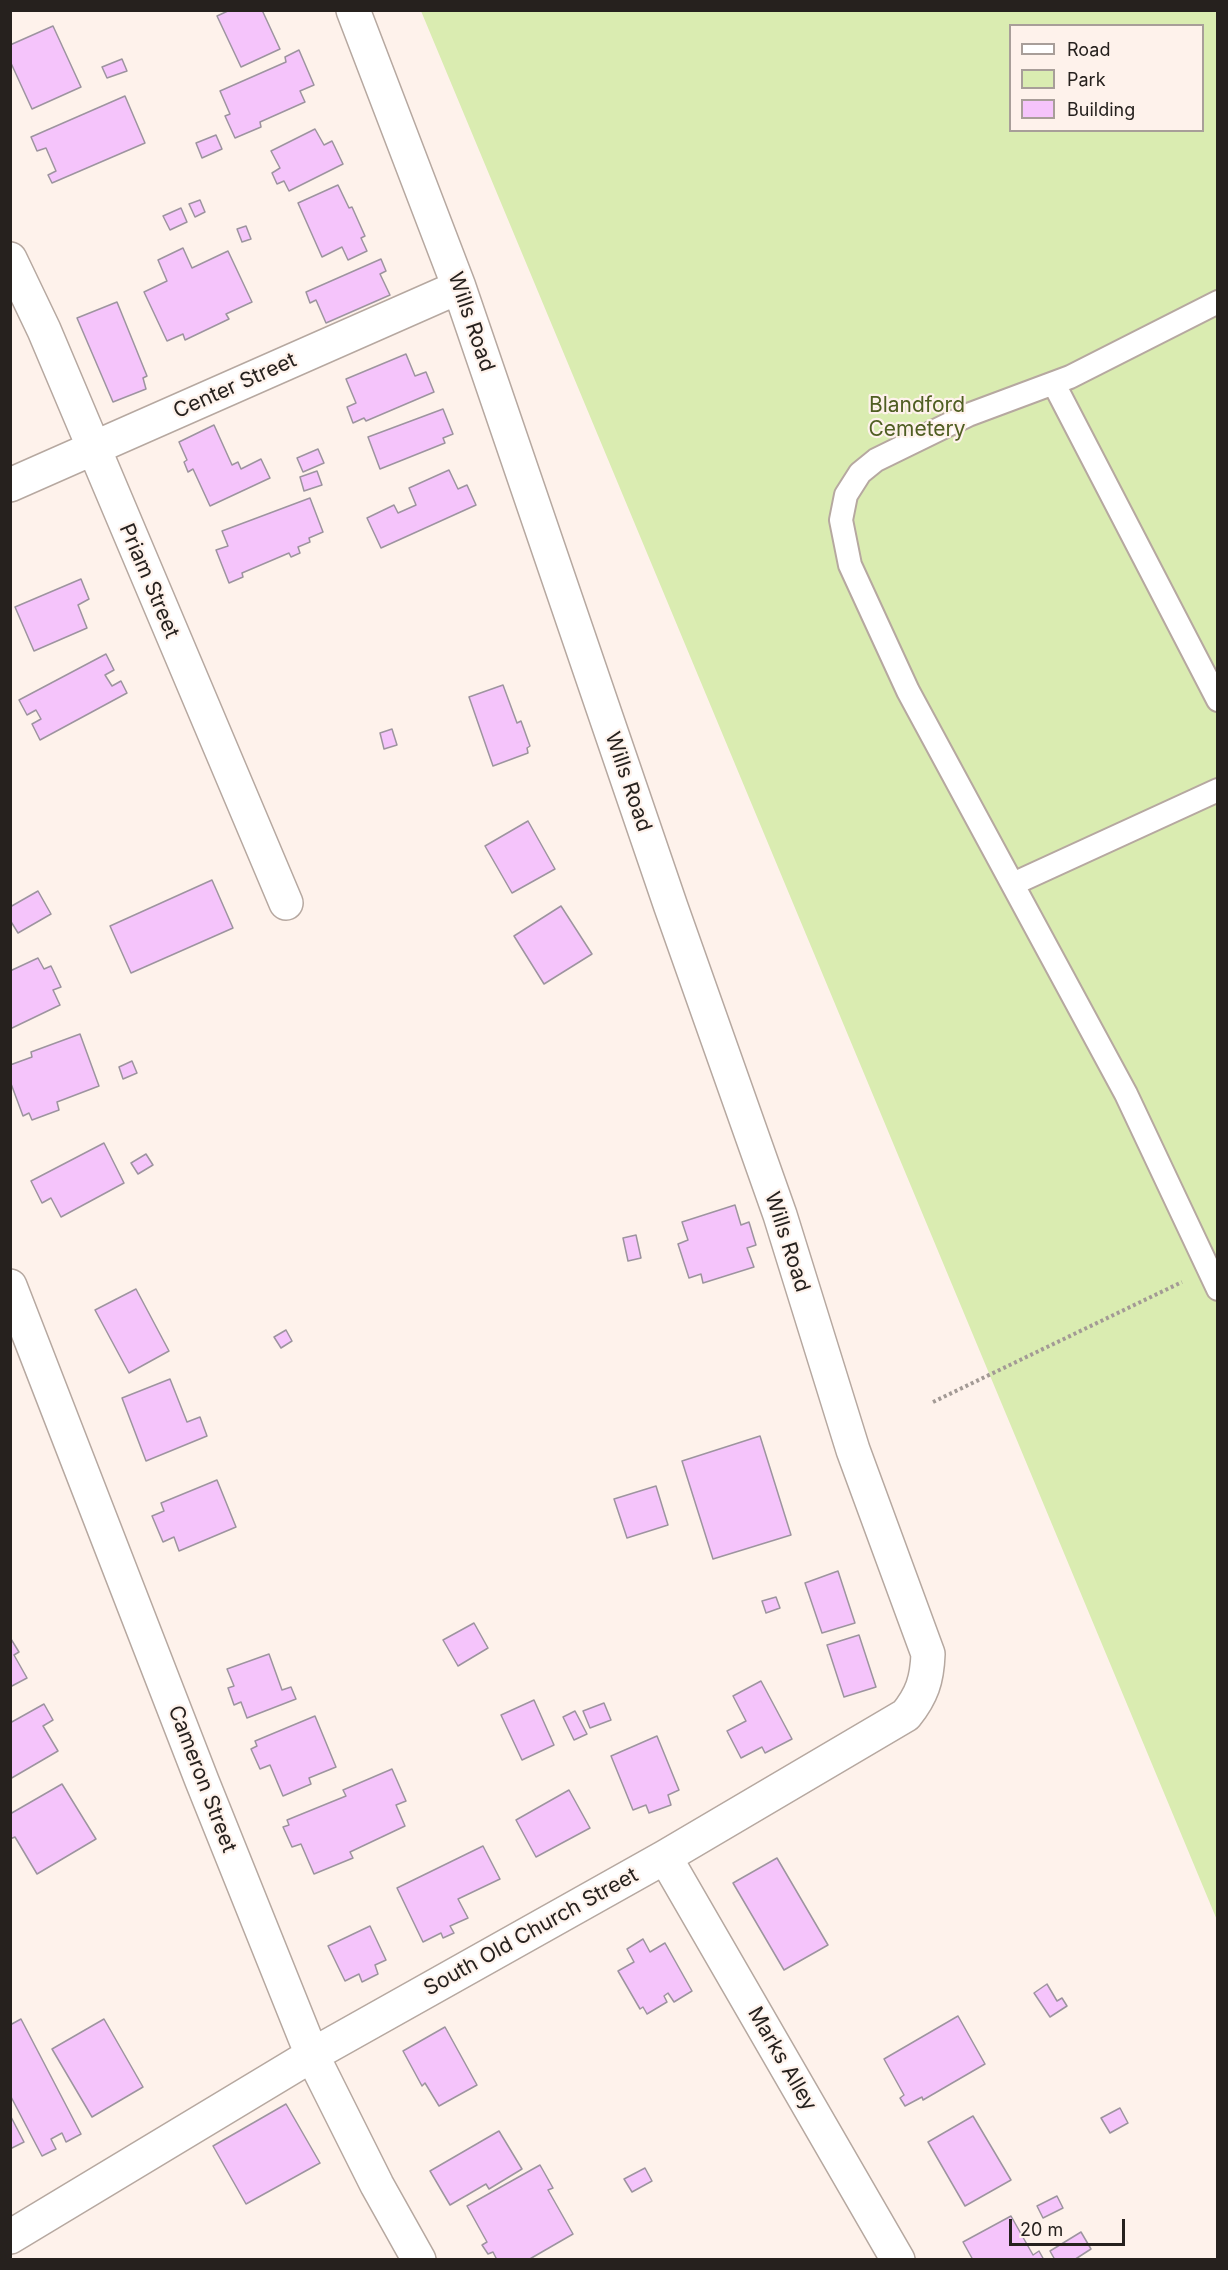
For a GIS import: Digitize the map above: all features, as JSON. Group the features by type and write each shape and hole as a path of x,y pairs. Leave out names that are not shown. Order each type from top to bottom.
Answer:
{"street":[{"name":"Wills Road","path":"353,10 459,287 663,885 780,1215 853,1450 892,1558"},
{"name":"Priam Street","path":"10,259 94,449 286,903"},
{"name":"Center Street","path":"10,485 459,287"},
{"name":"Cameron Street","path":"10,1286 202,1781 312,2055 377,2185 419,2259"},
{"name":"South Old Church Street","path":"10,2237 312,2055 665,1857 906,1715 921,1696 927,1678 927,1654 892,1558"},
{"name":"Marks Alley","path":"665,1857 898,2259"}],"lane":[{"path":"1213,1279 1126,1094 908,691 850,565 841,520 846,495 860,473 876,460 968,416 1054,384 1218,302"},
{"path":"1054,384 1218,700"},
{"path":"1013,884 1218,790"}],"path":[{"path":"933,1402 1213,1279"}],"green space":[{"name":"Blandford Cemetery","path":"421,11 1217,11 1217,1920"}],"building":[{"path":"230,10 262,10 280,49 241,67 217,16"},
{"path":"53,26 81,87 32,109 10,61 10,45"},
{"path":"299,50 314,85 300,91 305,102 260,122 261,127 235,138 225,116 230,114 220,91 286,62 285,57"},
{"path":"122,59 127,71 107,78 102,67"},
{"path":"125,96 145,143 52,183 48,175 56,171 46,148 37,151 31,137"},
{"path":"315,129 324,145 332,141 343,164 289,191 284,181 277,184 272,173 280,168 271,151"},
{"path":"216,135 222,149 202,158 196,143"},
{"path":"338,185 349,208 352,207 365,236 361,238 367,251 348,260 342,247 322,257 298,203"},
{"path":"200,200 205,212 195,217 189,204"},
{"path":"181,208 187,222 170,230 163,216"},
{"path":"246,226 251,239 242,242 237,229"},
{"path":"183,248 192,268 228,251 252,302 226,314 229,319 185,340 183,334 167,341 144,292 167,281 158,260"},
{"path":"381,259 386,271 380,274 390,295 326,323 316,300 310,303 306,292"},
{"path":"117,302 147,376 143,378 146,389 113,402 77,318"},
{"path":"406,354 415,376 426,372 434,392 366,421 364,418 353,423 347,407 356,403 346,379"},
{"path":"443,409 453,434 443,438 445,443 380,469 368,437"},
{"path":"214,425 232,465 238,462 241,469 261,459 270,478 210,506 193,469 188,472 184,462 187,460 179,442"},
{"path":"318,449 324,463 303,472 297,458"},
{"path":"449,470 458,489 467,485 476,505 381,548 367,518 394,505 398,513 416,505 409,488"},
{"path":"317,471 322,485 304,491 300,477"},
{"path":"310,498 323,532 309,538 310,542 298,547 300,553 291,557 289,553 242,573 243,577 229,583 216,550 228,546 222,531"},
{"path":"81,579 89,599 78,605 87,628 34,651 15,607"},
{"path":"106,654 114,670 105,675 112,686 121,681 127,693 40,740 32,724 41,719 36,710 27,715 19,700"},
{"path":"503,685 517,723 521,721 530,746 527,748 528,753 493,766 469,697"},
{"path":"392,729 397,745 384,749 380,733"},
{"path":"528,821 555,869 512,893 485,846"},
{"path":"212,880 233,928 131,973 110,926"},
{"path":"38,891 51,914 18,933 10,920 10,907"},
{"path":"561,906 592,954 544,984 514,936"},
{"path":"38,958 44,969 51,966 61,987 53,990 60,1005 10,1029 10,971"},
{"path":"80,1034 99,1086 57,1102 59,1110 32,1120 29,1113 23,1116 10,1081 10,1065 32,1057 31,1052"},
{"path":"132,1061 137,1073 123,1079 119,1067"},
{"path":"104,1143 124,1183 61,1217 51,1198 42,1203 31,1181"},
{"path":"146,1154 153,1165 138,1174 131,1163"},
{"path":"735,1205 741,1225 749,1222 756,1245 747,1248 754,1267 703,1283 701,1274 689,1278 678,1244 688,1240 682,1222"},
{"path":"636,1235 641,1258 628,1261 623,1238"},
{"path":"136,1289 169,1351 129,1373 95,1310"},
{"path":"286,1330 292,1341 281,1348 274,1337"},
{"path":"170,1379 187,1422 200,1417 207,1436 146,1461 122,1398"},
{"path":"760,1436 791,1535 713,1559 682,1461"},
{"path":"217,1480 236,1527 179,1551 174,1537 163,1542 152,1516 164,1511 161,1503"},
{"path":"656,1486 668,1525 627,1538 614,1499"},
{"path":"838,1571 855,1623 822,1633 805,1583"},
{"path":"776,1597 780,1608 766,1613 762,1601"},
{"path":"474,1623 488,1648 458,1666 443,1640"},
{"path":"859,1635 876,1687 844,1697 827,1645"},
{"path":"11,1639 19,1652 14,1655 27,1678 10,1687"},
{"path":"269,1654 282,1690 291,1687 296,1699 247,1718 241,1702 234,1705 228,1688 234,1686 227,1669"},
{"path":"761,1681 792,1739 765,1753 762,1747 741,1758 727,1731 746,1721 733,1696"},
{"path":"534,1700 554,1745 522,1760 501,1715"},
{"path":"604,1703 611,1720 590,1728 583,1711"},
{"path":"44,1704 53,1720 43,1726 58,1751 10,1779 10,1723"},
{"path":"575,1711 587,1734 574,1740 563,1717"},
{"path":"315,1716 336,1767 309,1778 311,1784 283,1796 270,1765 260,1769 251,1749 257,1746 255,1741"},
{"path":"657,1736 679,1790 668,1795 671,1805 649,1813 646,1805 633,1810 611,1756"},
{"path":"392,1769 406,1801 396,1805 405,1826 350,1852 353,1858 314,1874 301,1844 292,1847 283,1827 289,1825 287,1820 346,1796 343,1790"},
{"path":"62,1784 96,1839 37,1874 15,1837 10,1839 10,1814"},
{"path":"569,1790 590,1828 536,1857 516,1820"},
{"path":"483,1846 500,1879 458,1899 468,1918 450,1926 454,1933 443,1938 441,1933 423,1942 397,1888"},
{"path":"777,1858 828,1945 784,1970 733,1883"},
{"path":"370,1926 386,1960 375,1965 378,1974 362,1982 359,1974 345,1981 328,1946"},
{"path":"643,1939 650,1952 665,1943 692,1991 674,2002 668,1993 664,1996 667,2002 647,2014 643,2007 640,2009 618,1971 634,1962 627,1949"},
{"path":"1047,1984 1057,2001 1062,1998 1067,2006 1050,2017 1034,1993"},
{"path":"958,2016 985,2064 923,2100 922,2097 905,2106 900,2098 904,2095 884,2059"},
{"path":"21,2019 81,2134 66,2142 62,2133 51,2139 56,2149 42,2156 10,2095 10,2025"},
{"path":"104,2019 143,2087 92,2117 52,2049"},
{"path":"445,2027 477,2085 439,2106 425,2083 422,2086 403,2051"},
{"path":"286,2104 320,2163 246,2204 213,2146"},
{"path":"1120,2108 1128,2123 1110,2133 1101,2118"},
{"path":"10,2115 24,2142 10,2149"},
{"path":"973,2116 1011,2180 965,2206 928,2142"},
{"path":"499,2131 522,2169 489,2189 486,2184 450,2205 430,2171"},
{"path":"540,2165 553,2188 548,2190 573,2234 528,2260 497,2260 493,2252 488,2254 482,2245 487,2242 467,2206"},
{"path":"645,2168 652,2181 632,2192 624,2179"},
{"path":"1057,2196 1063,2208 1043,2218 1037,2206"},
{"path":"1011,2216 1033,2255 1039,2251 1044,2260 973,2260 963,2242"},
{"path":"1081,2232 1091,2249 1074,2260 1055,2260 1050,2251"}]}
